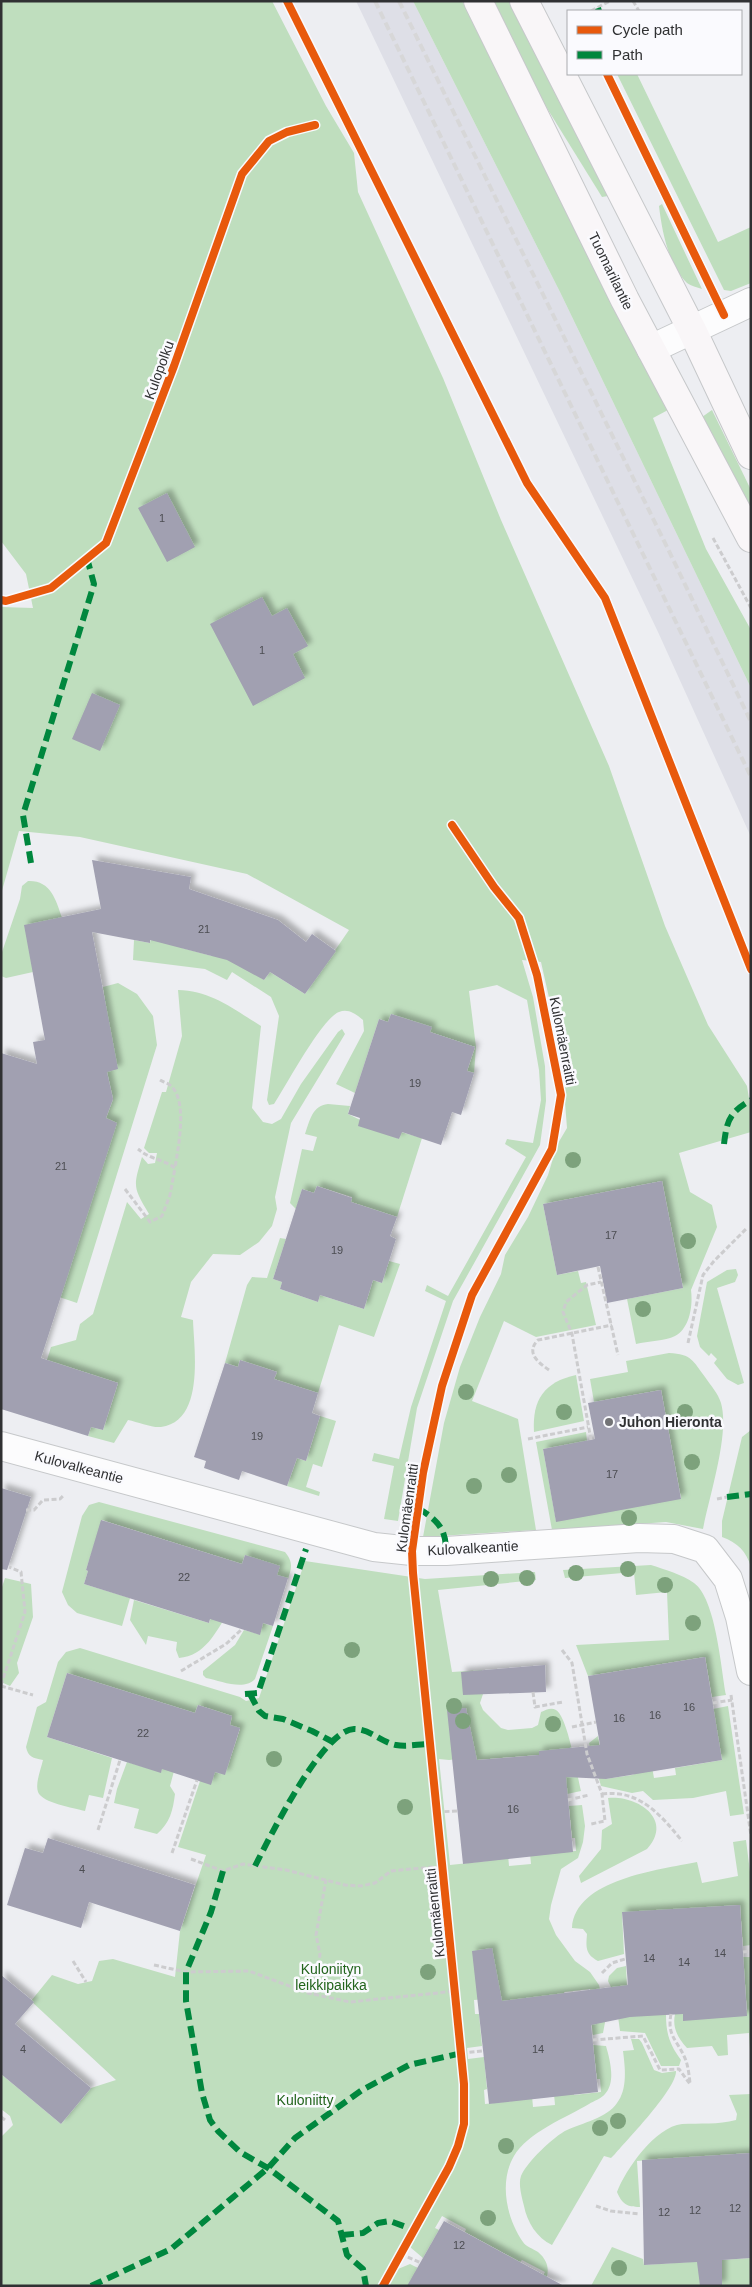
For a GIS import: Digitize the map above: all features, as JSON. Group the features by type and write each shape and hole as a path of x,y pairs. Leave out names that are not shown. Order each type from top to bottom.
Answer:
{"main road":[{"name":"Tuomarilantie","path":"478,1 651,350 751,538"},
{"path":"524,1 692,330 751,454"}],"street":[{"path":"651,350 751,302"},
{"name":"Kulovalkeantie","path":"1,1446 374,1547 412,1551 446,1551 639,1538 674,1539 705,1549 728,1579 740,1617 751,1671"}],"path":[{"path":"593,10 610,1"},
{"path":"125,1189 150,1222 162,1216 170,1195 181,1128 177,1096 171,1086 160,1080"},
{"path":"138,1149 148,1157 164,1160 175,1168"},
{"path":"688,1343 703,1275 714,1260 747,1228"},
{"path":"598,1267 618,1355"},
{"path":"591,1440 572,1334 563,1312 566,1302 587,1285 601,1282"},
{"path":"549,1370 535,1359 532,1352 534,1344 538,1340 612,1325"},
{"path":"528,1439 588,1427"},
{"path":"26,1510 34,1510 43,1500 60,1499 65,1494"},
{"path":"717,1499 727,1496"},
{"path":"9,1567 21,1572 25,1612 1,1686 33,1696"},
{"path":"180,1671 226,1644 242,1629"},
{"path":"562,1650 572,1663 587,1754 602,1794 605,1821 591,1824"},
{"path":"730,1690 751,1836"},
{"path":"533,1692 535,1706 563,1702"},
{"path":"713,1703 732,1700"},
{"path":"572,1727 596,1722"},
{"path":"98,1830 120,1760"},
{"path":"172,1853 196,1780"},
{"path":"602,1794 613,1792 645,1802 661,1816 682,1841"},
{"path":"568,1800 589,1795"},
{"path":"436,1803 438,1821"},
{"path":"437,1812 457,1811"},
{"path":"191,1859 224,1871 243,1864 286,1870 361,1886 374,1883 391,1871 443,1866"},
{"path":"315,1995 320,1954 316,1934 326,1880"},
{"path":"743,1952 751,1951"},
{"path":"602,1973 612,1963 625,1959"},
{"path":"73,1961 86,1982"},
{"path":"154,1965 186,1972 249,1971 315,1995 350,2002 456,1991"},
{"path":"455,1982 457,2000"},
{"path":"593,2040 643,2036 660,2070 679,2069 690,2084 684,2055 669,2025 671,2014"},
{"path":"461,2044 462,2056 483,2051"},
{"path":"1,2117 6,2120"},
{"path":"596,2206 624,2213 640,2214"},
{"path":"396,2262 405,2246"},
{"path":"401,2254 421,2263"}],"shaded area":[{"path":"356,1 413,1 560,292 751,688 751,837 658,632"}],"green space":[{"path":"1,1 272,1 326,106 354,153 358,192 443,378 501,520 609,766 665,926 708,1025 747,1086 751,1111 751,1132 679,1153 690,1192 712,1205 717,1227 691,1290 691,1309 687,1322 684,1328 675,1336 636,1344 627,1299 683,1288 662,1181 543,1204 557,1275 578,1271 581,1283 586,1282 596,1325 536,1337 504,1321 472,1401 518,1419 536,1530 423,1537 444,1423 460,1367 480,1317 501,1274 505,1255 528,1217 548,1175 557,1145 567,1128 561,1051 541,962 522,960 533,997 545,1066 546,1101 540,1145 453,1301 417,1408 398,1521 384,1519 394,1466 372,1461 374,1453 399,1459 411,1407 446,1301 425,1291 427,1285 448,1296 526,1157 505,1144 507,1139 533,1143 541,1100 539,1070 527,1000 497,985 469,991 476,1047 474,1073 467,1071 475,1047 430,1032 431,1027 391,1014 388,1022 379,1019 355,1093 336,1084 364,1031 363,1020 349,1011 339,1012 323,1026 274,1104 269,1105 267,1100 279,1016 271,997 232,972 227,980 205,969 133,960 134,940 150,943 152,932 184,937 182,948 212,956 215,946 264,980 270,972 305,994 349,930 247,874 80,837 19,831 1,894 1,607 33,608 26,574 1,541"},
{"path":"413,1 462,1 491,55 668,410 653,418 706,549 751,630 751,688 560,292"},
{"path":"494,1 514,1 608,196 602,197 545,105"},
{"path":"617,75 637,75 718,242 751,227 751,283 731,291 724,290"},
{"path":"662,204 702,289 687,283 675,266 667,247 662,226 659,206"},
{"path":"712,410 751,490 751,509 702,417"},
{"path":"28,881 47,887 57,904 62,918 33,972 6,978 1,976 1,955 20,899 22,886"},
{"path":"118,983 137,994 153,1016 157,1045 77,1303 50,1294 116,1123 106,1118 113,1099 107,1072 106,1009 103,987"},
{"path":"178,990 201,993 211,997 261,1026 252,1108 263,1122 272,1124 281,1119 301,1084 338,1032 342,1029 345,1034 291,1123 275,1197 277,1209 272,1226 259,1242 240,1255 213,1254 191,1282 181,1317 193,1320 195,1349 194,1382 191,1398 185,1412 175,1422 161,1427 149,1426 128,1420 114,1443 88,1436 91,1427 103,1430 118,1383 47,1360 51,1347 76,1340 80,1324 93,1314 127,1202 141,1219 149,1214 137,1192 136,1181 142,1157 148,1164 155,1163 157,1153 149,1153 144,1148 162,1092 166,1092 182,1036"},
{"path":"328,1104 350,1106 348,1114 399,1139 401,1132 422,1138 397,1217 351,1202 352,1197 317,1186 314,1193 302,1189 296,1209 290,1203 302,1149 313,1151 317,1137 305,1134 310,1119 318,1108"},
{"path":"280,1238 286,1239 273,1279 282,1282 280,1289 318,1302 320,1295 364,1309 373,1280 382,1283 389,1261 400,1264 374,1337 339,1325 318,1393 274,1379 277,1372 240,1360 238,1367 225,1363 247,1285 252,1277 267,1278"},
{"path":"736,1269 738,1275 735,1282 717,1288 744,1383 738,1385 727,1379 714,1363 717,1359 711,1353 709,1356 700,1347 697,1336 707,1282 727,1270"},
{"path":"669,1353 683,1355 691,1359 714,1390 721,1403 723,1431 721,1448 703,1529 666,1522 552,1530 536,1442 586,1432 587,1441 543,1449 556,1521 681,1498 661,1390 594,1402 590,1379 628,1372 626,1361"},
{"path":"576,1375 584,1421 534,1432 535,1411 542,1394 556,1382"},
{"path":"320,1416 336,1421 322,1467 313,1464 306,1487 320,1492 319,1496 287,1486 297,1458 306,1461"},
{"path":"751,1430 751,1567 747,1556 741,1548 722,1537 722,1521 742,1437"},
{"path":"99,1502 285,1552 291,1565 288,1579 277,1575 245,1555 242,1564 102,1520 86,1570 88,1571 84,1584 130,1598 122,1626 77,1613 68,1605 62,1592 82,1516 89,1505"},
{"name":"Kuloniitty","path":"305,1561 425,1579 535,1572 536,1580 438,1590 452,1672 482,1670 483,1694 480,1703 483,1710 501,1728 508,1730 532,1728 538,1725 541,1712 550,1709 556,1710 564,1724 572,1747 581,1791 567,1794 539,1755 477,1760 476,1757 449,1760 439,1759 450,1865 487,1861 508,1855 509,1866 531,1864 530,1853 576,1851 575,1838 572,1838 569,1806 582,1805 585,1826 583,1842 578,1858 561,1869 549,1919 556,1935 575,1961 590,1972 599,1985 606,2017 603,2033 593,2035 589,2003 592,2002 590,1989 564,1992 564,1995 502,2001 501,1998 474,2000 475,2014 479,2014 482,2046 467,2048 468,2059 484,2057 487,2089 484,2090 485,2104 512,2101 532,2096 533,2107 555,2105 554,2094 574,2092 574,2095 601,2092 600,2079 597,2079 593,2045 606,2046 611,2077 605,2094 548,2126 528,2140 514,2156 509,2166 506,2199 512,2222 524,2244 538,2252 545,2260 548,2273 545,2282 543,2286 538,2284 545,2272 522,2260 520,2262 465,2232 466,2229 442,2216 435,2228 439,2230 423,2258 410,2247 398,2269 410,2264 418,2268 408,2286 1,2286 1,2137 13,2125 10,2116 1,2109 1,2074 61,2124 91,2088 116,2080 31,2001 52,1975 78,1984 92,1981 99,1961 113,1959 175,1977 180,1931 206,1855 178,1847 200,1781 215,1772 225,1774 240,1729 230,1725 232,1716 198,1705 195,1713 67,1673 47,1737 112,1758 103,1798 89,1795 85,1811 52,1802 45,1799 38,1792 38,1780 43,1760 36,1759 28,1753 26,1747 37,1707 46,1702 58,1662 66,1652 80,1648 240,1697 246,1701 259,1698"},
{"path":"651,1565 673,1572 694,1583 708,1603 716,1635 726,1695 712,1697 705,1657 588,1676 576,1645 669,1640 667,1592 636,1595 634,1572 565,1578 563,1570"},
{"path":"5,1578 31,1584 33,1617 17,1663 19,1673 10,1686 1,1682 1,1590"},
{"path":"134,1600 209,1623 215,1607 229,1611 214,1635 203,1648 196,1653 179,1658 176,1650 177,1642 148,1636 146,1645 130,1620"},
{"path":"263,1623 273,1626 255,1679 250,1683 239,1685 206,1678 203,1675 203,1671 235,1645 244,1630 259,1634"},
{"path":"728,1706 744,1814 730,1816 726,1791 693,1798 653,1800 643,1791 632,1793 601,1786 589,1743 598,1736 605,1779 632,1775 652,1767 654,1778 676,1775 675,1768 722,1760 713,1709"},
{"path":"166,1756 177,1760 170,1786 175,1794 170,1816 157,1834 134,1828 139,1809 114,1803 127,1762 161,1772"},
{"path":"608,1798 619,1798 641,1805 654,1819 657,1828 654,1838 647,1849 581,1883 579,1876 601,1849 602,1830 612,1824"},
{"path":"746,1840 751,1880 751,1945 743,1946 740,1905 622,1913 624,1954 598,1961 587,1950 587,1934 583,1929 572,1928 577,1911 587,1898 603,1888 642,1873 697,1862 702,1883 738,1876 733,1842"},
{"path":"743,1957 751,1957 751,2066 749,2033 727,2035 728,2055 718,2056 712,2046 687,2048 678,2037 674,2024 675,2014 683,2014 683,2020 747,2010"},
{"path":"626,1966 628,2011 666,2015 669,2039 681,2060 679,2066 661,2066 645,2033 620,2031 615,1995 608,1981 609,1976 617,1968"},
{"path":"631,2039 639,2039 642,2043 654,2070 662,2073 676,2071 674,2079 661,2101 615,2154 611,2158 604,2156 552,2245 537,2234 525,2212 520,2183 521,2176 534,2157 561,2133 594,2120 613,2108 623,2091 625,2071 623,2051 634,2050"},
{"path":"751,2094 751,2153 637,2161 640,2207 628,2205 621,2199 617,2192 621,2183 634,2161 652,2141 672,2127 682,2124 716,2123 736,2120 737,2114 729,2095"},
{"path":"612,2247 643,2259 644,2265 751,2258 751,2286 591,2286"}],"building":[{"path":"167,493 195,547 167,562 138,508"},
{"path":"262,597 272,616 287,608 308,646 293,654 305,678 253,706 210,624"},
{"path":"92,693 120,705 100,751 72,739"},
{"path":"92,860 191,877 189,889 278,920 306,942 312,934 336,951 305,994 270,972 264,980 227,960 150,940 150,943 92,932 118,1069 107,1072 113,1099 106,1118 117,1123 41,1358 118,1383 103,1430 91,1427 88,1436 1,1409 1,1053 37,1064 33,1042 45,1040 24,925 101,909"},
{"path":"391,1014 432,1027 430,1032 475,1047 467,1071 474,1073 461,1115 452,1112 441,1145 402,1132 399,1139 358,1126 360,1118 348,1114 379,1019 388,1022"},
{"path":"662,1181 683,1288 607,1303 600,1266 557,1275 543,1204"},
{"path":"317,1186 352,1198 351,1202 397,1217 390,1236 396,1239 382,1283 373,1280 364,1309 320,1295 318,1302 280,1289 282,1282 273,1279 302,1189 314,1193"},
{"path":"240,1360 277,1372 274,1379 318,1393 312,1413 320,1416 306,1461 297,1458 287,1486 242,1471 239,1480 204,1468 206,1461 194,1457 225,1363 238,1367"},
{"path":"661,1390 681,1499 556,1522 543,1449 595,1439 588,1403"},
{"path":"1,1488 31,1497 7,1570 1,1569"},
{"path":"101,1520 242,1564 245,1555 280,1566 277,1575 288,1578 273,1626 263,1623 260,1635 210,1619 209,1623 84,1584 88,1571 86,1570"},
{"path":"705,1657 722,1760 606,1779 566,1777 573,1852 463,1864 447,1710 466,1708 477,1760 539,1755 539,1751 600,1745 588,1676"},
{"path":"545,1665 546,1692 463,1695 461,1672"},
{"path":"67,1673 195,1713 198,1705 232,1716 230,1725 240,1728 225,1775 215,1772 211,1785 162,1769 161,1773 47,1737"},
{"path":"48,1838 195,1885 180,1931 89,1902 81,1928 7,1905 25,1848 43,1853"},
{"path":"740,1905 747,2016 683,2021 683,2014 630,2017 591,2025 598,2092 489,2104 472,1951 492,1948 502,2001 628,1985 622,1912"},
{"path":"1,1975 34,2002 15,2024 91,2088 61,2124 1,2074"},
{"path":"751,2153 751,2258 722,2260 722,2286 700,2286 697,2262 644,2265 642,2160"},
{"path":"444,2221 564,2286 407,2286"}],"railway":[{"path":"375,1 751,777"},
{"path":"399,1 751,722"}],"marked path":[{"path":"31,863 23,815 94,584 87,558"},
{"path":"724,1144 730,1118 738,1109 751,1100"},
{"path":"727,1497 751,1494"},
{"path":"418,1508 439,1525 446,1543 446,1551"},
{"path":"245,1694 258,1693 306,1549"},
{"path":"250,1694 259,1711 265,1716 283,1719 333,1742"},
{"path":"255,1866 284,1811 312,1766 327,1747 341,1734 354,1729 370,1733 396,1745 430,1744"},
{"path":"223,1871 211,1912 186,1972 186,2001 202,2093 210,2120 218,2131 240,2152 268,2168 338,2221 347,2255 363,2269 366,2286"},
{"path":"91,2286 171,2249 268,2168 295,2138 362,2090 409,2065 462,2053"},
{"path":"342,2235 363,2233 378,2223 390,2221 414,2230"}],"cycle path":[{"path":"287,1 527,483 605,598 751,969"},
{"path":"607,75 724,315"},
{"name":"Kulopolku","path":"1,600 6,601 51,588 106,543 174,366 242,174 269,141 287,132 315,125"},
{"name":"Kulomäenraitti","path":"383,2286 449,2167 458,2146 464,2124 464,2084 413,1573 412,1551 423,1473 442,1386 472,1295 552,1149 561,1095 537,975 519,918 494,887 452,825"}],"place":[{"name":"Juhon Hieronta","path":"609,1422"}],"park label":[{"name":"Kuloniityn leikkipaikka","path":"331,1978"}]}
